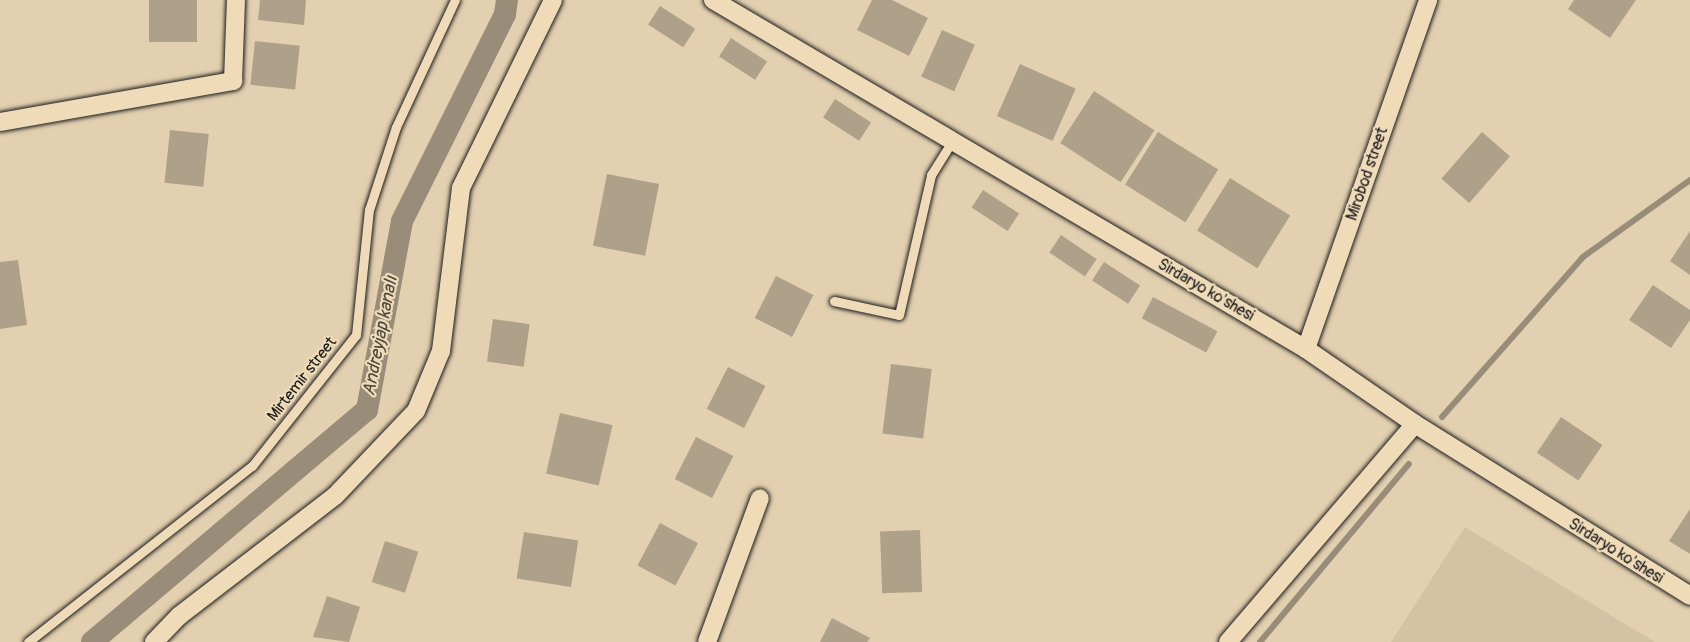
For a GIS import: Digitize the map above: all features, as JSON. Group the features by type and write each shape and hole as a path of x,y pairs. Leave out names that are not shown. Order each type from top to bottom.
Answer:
{"street":[{"path":"0,122 234,81 236,0"},
{"path":"154,642 179,616 335,496 416,411 441,351 461,188 553,0"},
{"name":"Sirdaryo ko'shesi","path":"713,0 1306,348 1415,424 1690,596"},
{"name":"Mirobod street","path":"1306,348 1428,0"},
{"path":"1228,642 1415,424"},
{"path":"707,642 760,498"}],"lane":[{"name":"Mirtemir street","path":"28,642 252,466 356,334 369,210 396,127 455,0"},
{"path":"834,301 899,315 931,175 952,141"}],"shaded area":[{"path":"1465,527 1655,642 1391,642"}],"building":[{"path":"149,0 197,0 197,42 149,42"},
{"path":"260,0 306,0 304,25 258,20"},
{"path":"872,0 892,0 928,18 909,56 857,30"},
{"path":"1574,0 1636,0 1610,38 1568,9"},
{"path":"660,6 695,29 683,47 648,24"},
{"path":"942,30 975,45 954,91 921,77"},
{"path":"731,38 767,61 755,80 719,56"},
{"path":"255,41 300,46 295,89 250,85"},
{"path":"1020,64 1076,89 1053,141 997,116"},
{"path":"1094,91 1154,130 1121,182 1060,143"},
{"path":"835,99 871,122 859,141 823,117"},
{"path":"170,130 209,134 203,187 164,183"},
{"path":"1158,132 1218,170 1185,222 1125,185"},
{"path":"1482,132 1510,156 1469,203 1441,179"},
{"path":"607,174 659,184 645,256 593,246"},
{"path":"1230,178 1290,216 1257,268 1197,231"},
{"path":"983,190 1019,213 1008,231 972,208"},
{"path":"1690,231 1690,275 1670,261"},
{"path":"1061,235 1097,259 1085,276 1049,252"},
{"path":"18,260 27,325 0,329 0,262"},
{"path":"1104,262 1140,285 1128,304 1092,280"},
{"path":"776,276 813,295 792,337 755,318"},
{"path":"1653,285 1690,310 1690,320 1671,348 1629,320"},
{"path":"1153,297 1217,331 1206,352 1142,318"},
{"path":"493,319 530,324 524,367 487,362"},
{"path":"891,364 932,369 923,438 882,433"},
{"path":"728,367 765,386 744,428 707,409"},
{"path":"560,413 613,425 599,486 546,473"},
{"path":"1561,417 1602,445 1578,481 1537,453"},
{"path":"696,437 733,456 712,498 675,479"},
{"path":"1690,509 1690,554 1669,541"},
{"path":"660,523 698,543 675,586 637,565"},
{"path":"920,530 922,592 882,593 880,531"},
{"path":"524,532 578,541 571,587 517,578"},
{"path":"385,541 418,552 405,593 372,582"},
{"path":"327,596 360,607 349,642 313,637"},
{"path":"832,618 870,638 867,642 820,642"}],"waterway":[{"name":"Andreyjap kanalı","path":"92,642 367,410 402,221 505,14 507,0"},
{"path":"1442,417 1583,257 1690,180"},
{"path":"1260,642 1409,464"}]}
